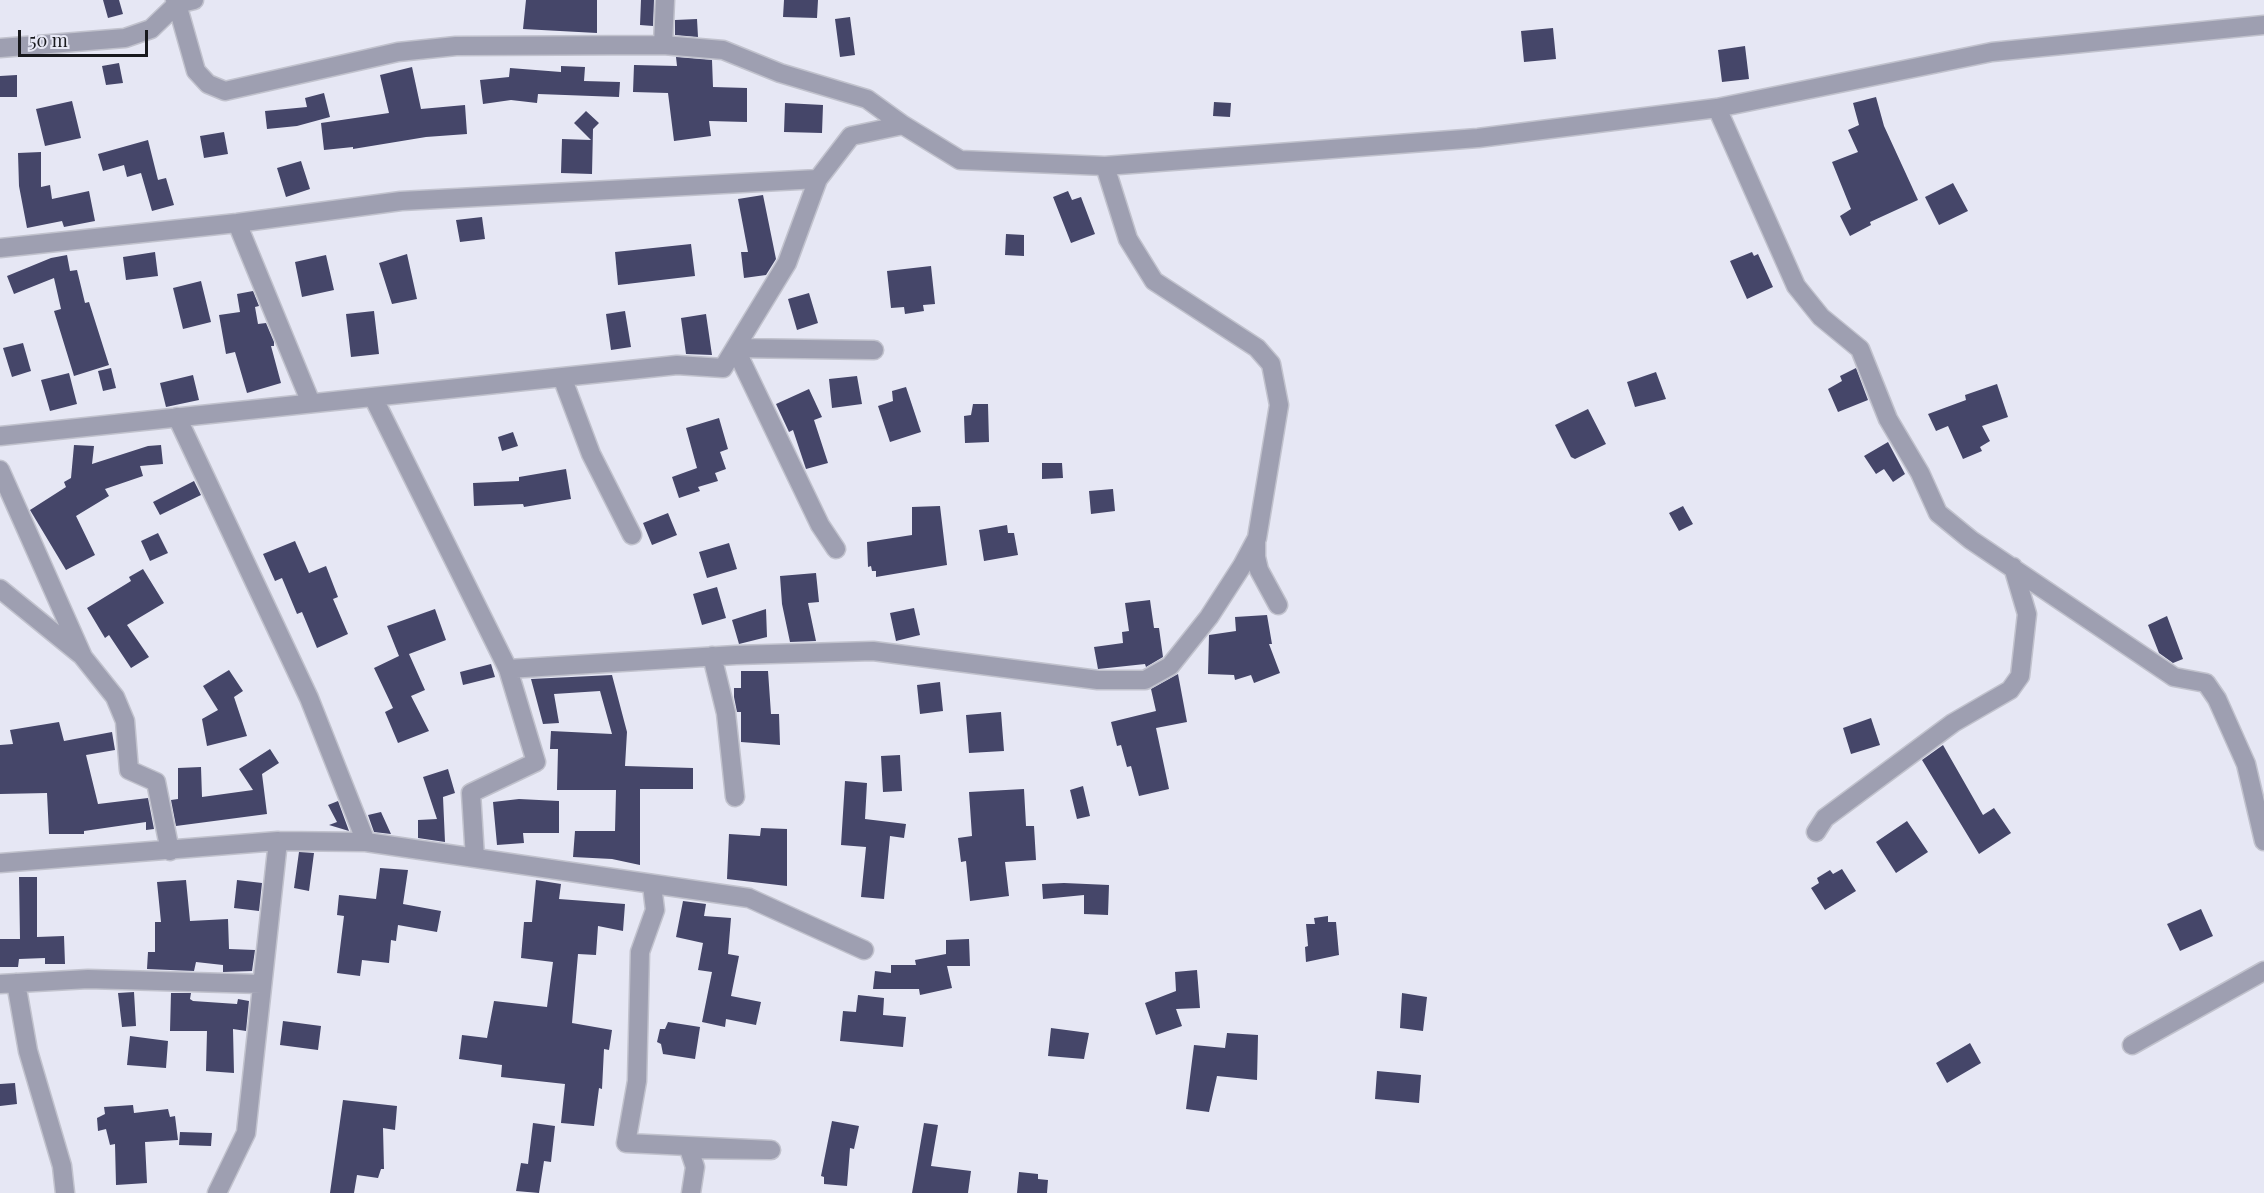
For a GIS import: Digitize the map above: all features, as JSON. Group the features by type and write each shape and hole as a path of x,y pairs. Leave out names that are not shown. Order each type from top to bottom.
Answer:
{"street":[{"path":"663,45 665,0"},
{"path":"182,1 196,71 208,84 225,91 410,51 456,46 663,45 723,50 780,73 867,99 903,125 960,160 1105,166 1478,138 1717,108 1992,52 2264,25"},
{"path":"0,48 125,38 151,29 182,1"},
{"path":"1717,108 1796,286 1821,316 1860,349 1888,419 1920,473 1938,513 1971,540 2174,676 2206,683 2217,699 2246,764 2264,841"},
{"path":"0,436 677,365 723,368 787,263 818,179 851,135 903,125"},
{"path":"1105,166 1128,239 1154,281 1257,348 1271,364 1279,405 1257,538 1256,557 1259,570 1278,605"},
{"path":"0,248 237,223 401,201 818,179"},
{"path":"237,223 311,404"},
{"path":"735,348 874,350"},
{"path":"735,348 820,525 836,549"},
{"path":"562,377 591,454 632,535"},
{"path":"373,397 508,669 536,762 471,794 475,858"},
{"path":"177,417 309,698 366,842"},
{"path":"0,470 84,657 114,697 124,721 129,770 156,782 170,850"},
{"path":"508,669 712,656 873,651 1098,680 1145,680 1170,666 1209,617 1242,567 1257,538"},
{"path":"1816,832 1825,818 1953,723 2010,690 2020,676 2026,614 2013,567"},
{"path":"0,589 84,657"},
{"path":"712,656 726,713 735,797"},
{"path":"217,1193 246,1133 278,841"},
{"path":"0,863 278,841 366,842 749,898 864,950"},
{"path":"652,885 655,910 640,952 637,1081 626,1143 771,1150 688,1149 695,1167 691,1193"},
{"path":"2132,1045 2264,971"},
{"path":"65,1193 62,1166 8,983 88,979 261,984"}],"building":[{"path":"103,0 119,0 123,14 108,18"},
{"path":"526,0 597,0 597,33 523,29"},
{"path":"641,0 654,0 653,26 640,25"},
{"path":"784,0 818,0 817,18 783,17"},
{"path":"850,17 855,55 840,57 835,19"},
{"path":"697,19 698,37 675,35 675,20"},
{"path":"1553,28 1556,59 1524,62 1521,31"},
{"path":"1745,46 1749,79 1722,82 1718,50"},
{"path":"676,57 712,60 713,87 747,88 747,122 709,121 711,136 674,141 668,93 633,92 634,65 677,66"},
{"path":"119,63 123,83 106,85 102,66"},
{"path":"561,66 585,67 584,81 620,82 619,97 538,94 537,103 511,100 483,104 480,80 509,77 510,68 561,72"},
{"path":"412,67 421,109 465,105 467,134 426,137 353,149 353,147 324,150 321,123 389,113 380,75"},
{"path":"17,75 17,97 0,97 0,76"},
{"path":"324,93 330,117 297,126 267,129 265,111 307,107 305,98"},
{"path":"1876,97 1884,126 1918,200 1870,222 1871,225 1850,236 1840,216 1851,209 1832,162 1858,152 1848,130 1859,125 1853,103"},
{"path":"72,101 81,138 45,146 36,109"},
{"path":"1214,102 1231,103 1230,117 1213,116"},
{"path":"785,103 823,105 822,133 784,132"},
{"path":"586,111 599,123 593,129 592,174 561,173 562,139 591,140 574,123"},
{"path":"224,132 228,154 204,158 200,136"},
{"path":"148,140 158,180 166,178 174,205 152,211 141,173 127,177 124,165 103,171 98,154"},
{"path":"41,152 41,187 50,185 52,199 89,191 95,221 64,227 62,221 27,228 19,186 18,153"},
{"path":"301,161 310,189 286,197 277,168"},
{"path":"1953,183 1968,211 1939,225 1925,197"},
{"path":"1068,191 1072,200 1081,197 1095,234 1071,243 1053,197"},
{"path":"763,195 776,259 766,275 744,278 741,252 748,252 738,199"},
{"path":"482,217 485,239 460,242 456,220"},
{"path":"1006,234 1024,235 1024,256 1005,255"},
{"path":"691,244 695,276 618,285 615,252"},
{"path":"155,252 158,276 126,280 123,257"},
{"path":"1752,252 1754,256 1758,254 1773,287 1747,299 1730,261"},
{"path":"407,254 417,299 392,304 379,263"},
{"path":"67,255 70,271 77,270 85,303 89,302 109,365 74,376 54,311 61,309 54,278 14,294 7,276 51,258"},
{"path":"326,255 334,290 302,297 295,262"},
{"path":"931,266 935,304 923,305 924,311 905,314 904,307 891,308 887,271"},
{"path":"201,281 211,322 183,329 173,288"},
{"path":"253,291 259,306 255,307 258,324 266,323 274,342 274,346 271,346 281,383 247,393 235,352 226,354 219,315 240,312 237,294"},
{"path":"809,293 818,323 797,330 788,299"},
{"path":"374,311 379,354 351,357 346,314"},
{"path":"625,311 631,347 611,350 606,314"},
{"path":"706,314 712,355 686,354 681,318"},
{"path":"23,343 31,371 12,377 3,348"},
{"path":"111,368 116,388 103,391 98,371"},
{"path":"1856,368 1868,400 1838,412 1828,389 1842,381 1840,376"},
{"path":"1656,372 1666,399 1635,407 1627,382"},
{"path":"69,373 77,404 50,411 41,380"},
{"path":"193,375 199,400 166,407 160,383"},
{"path":"857,376 862,404 832,408 829,379"},
{"path":"1997,384 2008,417 1982,426 1990,441 1980,447 1982,451 1963,459 1948,426 1936,431 1928,414 1966,400 1965,395"},
{"path":"906,387 921,432 890,442 878,406 893,401 892,391"},
{"path":"809,389 822,417 814,420 828,463 806,469 793,430 789,432 776,404"},
{"path":"973,404 988,404 989,442 965,443 964,416 971,415"},
{"path":"1588,409 1606,444 1575,459 1571,457 1555,425"},
{"path":"719,418 728,449 720,452 726,469 715,473 718,481 698,487 700,491 679,498 672,477 697,468 686,428"},
{"path":"513,432 518,446 502,451 498,437"},
{"path":"1888,442 1905,474 1893,482 1884,469 1876,474 1864,456"},
{"path":"74,445 94,446 92,464 148,446 161,445 163,464 140,466 143,476 105,489 109,496 76,516 95,555 66,570 30,510 66,487 64,482 71,478"},
{"path":"1042,463 1062,463 1063,478 1042,479"},
{"path":"566,469 571,499 524,507 523,504 474,506 473,483 519,481 519,477"},
{"path":"194,481 201,495 160,515 153,502"},
{"path":"1113,489 1115,511 1091,514 1089,491"},
{"path":"940,506 947,565 876,577 876,571 872,571 871,566 868,567 867,542 912,535 912,507"},
{"path":"1683,506 1693,524 1679,531 1669,513"},
{"path":"668,513 677,535 652,545 643,523"},
{"path":"1007,525 1008,533 1014,533 1018,555 984,561 979,530"},
{"path":"158,533 168,553 150,561 141,541"},
{"path":"295,541 309,573 326,566 338,597 333,599 348,634 317,648 302,612 297,614 282,578 275,581 263,554"},
{"path":"729,543 737,569 707,578 699,552"},
{"path":"143,569 164,603 127,625 149,657 131,668 109,635 105,638 87,608 131,581 129,577"},
{"path":"816,573 819,602 808,603 816,641 790,642 782,604 780,576"},
{"path":"717,587 726,618 702,625 693,594"},
{"path":"1150,600 1154,628 1159,628 1163,657 1146,667 1145,664 1098,669 1094,647 1123,643 1122,632 1129,631 1125,603"},
{"path":"914,608 920,635 896,641 890,613"},
{"path":"435,609 446,640 409,654 425,690 411,696 429,731 398,743 385,712 393,708 374,668 399,656 387,626"},
{"path":"766,609 767,637 739,644 732,620"},
{"path":"1267,615 1272,644 1269,644 1280,673 1254,683 1251,675 1235,680 1234,675 1208,674 1209,635 1236,631 1235,617"},
{"path":"2167,616 2183,659 2173,663 2159,653 2148,625"},
{"path":"491,664 495,677 463,685 460,672"},
{"path":"229,670 243,691 234,697 247,736 207,746 202,719 218,710 203,686"},
{"path":"741,671 768,671 771,714 779,714 780,745 741,742 741,712 737,712 734,688 741,688"},
{"path":"1178,674 1187,722 1156,728 1169,789 1139,796 1131,766 1127,767 1121,745 1117,746 1111,722 1156,711 1151,689"},
{"path":"612,675 627,732 625,766 693,768 693,789 640,789 640,865 612,859 573,857 575,831 615,831 616,790 557,790 558,749 550,749 551,731 612,734 600,691 554,694 559,723 543,724 531,679"},
{"path":"940,682 943,711 920,714 917,685"},
{"path":"1001,712 1004,751 969,753 966,715"},
{"path":"1871,718 1880,745 1851,754 1843,728"},
{"path":"59,722 64,741 112,732 115,750 86,755 98,804 148,798 154,829 146,830 146,822 84,831 84,834 49,834 47,793 0,794 0,745 13,744 10,730"},
{"path":"1943,745 1983,815 1994,808 2011,833 1979,854 1922,760"},
{"path":"270,749 279,763 262,774 267,814 176,826 171,800 178,799 178,768 201,767 202,797 253,790 239,769"},
{"path":"900,755 902,791 883,792 881,756"},
{"path":"448,769 455,793 443,797 445,842 418,838 418,820 437,819 423,777"},
{"path":"845,781 867,783 865,819 906,824 904,838 890,836 884,899 861,897 866,847 841,845"},
{"path":"1083,786 1090,816 1077,819 1070,790"},
{"path":"1024,789 1026,826 1034,826 1036,860 1005,862 1009,896 970,901 966,861 961,862 958,838 972,836 969,792"},
{"path":"519,799 559,801 559,833 523,833 524,843 497,845 493,802"},
{"path":"338,801 349,831 329,825 337,822 328,805"},
{"path":"381,812 391,834 374,832 368,815"},
{"path":"1907,821 1928,852 1896,873 1876,842"},
{"path":"761,828 787,829 787,886 727,879 729,834 760,836"},
{"path":"299,852 314,853 309,891 294,888"},
{"path":"380,868 408,870 403,904 441,911 437,932 398,925 396,941 391,940 389,963 362,960 360,976 337,973 344,916 337,915 339,895 376,899"},
{"path":"1842,869 1856,891 1825,910 1811,888 1819,883 1817,878 1830,870 1833,874"},
{"path":"19,877 37,877 37,937 64,936 65,964 45,964 45,958 19,959 18,967 0,967 0,939 20,939"},
{"path":"186,880 190,921 228,919 229,949 255,950 252,971 223,972 223,965 196,962 194,971 147,969 148,952 155,952 155,922 161,922 157,882"},
{"path":"237,880 262,883 259,911 234,908"},
{"path":"536,880 561,884 559,899 625,904 623,931 598,926 596,955 578,954 572,1023 612,1030 609,1050 604,1049 602,1089 599,1088 594,1126 561,1123 565,1084 501,1077 502,1065 459,1059 462,1035 487,1038 494,1001 547,1007 553,962 521,958 524,922 532,922"},
{"path":"1042,884 1109,885 1108,915 1084,914 1084,895 1043,899"},
{"path":"683,901 706,904 704,916 731,918 728,954 739,956 731,996 761,1002 756,1025 726,1019 725,1027 702,1022 712,972 698,970 703,943 676,937"},
{"path":"2201,909 2213,936 2180,951 2167,924"},
{"path":"1328,916 1328,922 1336,922 1339,955 1306,962 1305,947 1308,946 1306,924 1315,924 1314,918"},
{"path":"969,939 970,966 947,966 952,988 920,995 919,989 873,989 875,971 891,973 891,965 916,965 915,960 946,954 946,940"},
{"path":"1197,970 1200,1008 1176,1009 1182,1026 1156,1035 1145,1003 1176,991 1175,972"},
{"path":"134,992 136,1026 122,1027 118,993"},
{"path":"171,993 191,993 190,999 193,1001 237,1004 238,999 249,1001 246,1031 233,1029 234,1073 206,1071 207,1031 170,1031"},
{"path":"1402,993 1427,997 1423,1031 1400,1028"},
{"path":"858,995 884,998 883,1015 906,1017 903,1047 840,1041 843,1011 856,1012"},
{"path":"283,1021 321,1026 318,1050 280,1045"},
{"path":"668,1022 700,1027 695,1059 663,1054 661,1044 657,1042 660,1029 665,1029"},
{"path":"1051,1028 1089,1033 1084,1059 1048,1056"},
{"path":"1227,1033 1258,1035 1257,1080 1217,1076 1209,1112 1186,1109 1194,1045 1225,1048"},
{"path":"130,1036 168,1041 166,1068 127,1065"},
{"path":"1970,1043 1981,1063 1947,1083 1936,1063"},
{"path":"1377,1071 1421,1075 1419,1103 1375,1099"},
{"path":"15,1083 17,1104 0,1106 0,1084"},
{"path":"343,1100 397,1106 395,1130 383,1128 384,1169 381,1169 378,1178 357,1175 354,1193 330,1193"},
{"path":"133,1105 134,1113 168,1109 170,1117 175,1116 178,1140 145,1142 147,1183 116,1185 115,1144 110,1145 106,1129 98,1131 97,1118 105,1114 104,1107"},
{"path":"832,1121 859,1126 854,1149 850,1148 847,1186 824,1184 824,1177 821,1176"},
{"path":"533,1123 555,1126 551,1162 544,1161 539,1193 516,1191 521,1163 528,1164"},
{"path":"924,1123 938,1125 931,1166 971,1171 968,1193 912,1193"},
{"path":"180,1132 212,1133 211,1146 179,1145"},
{"path":"1019,1172 1038,1174 1038,1179 1048,1180 1047,1193 1017,1193"}]}
